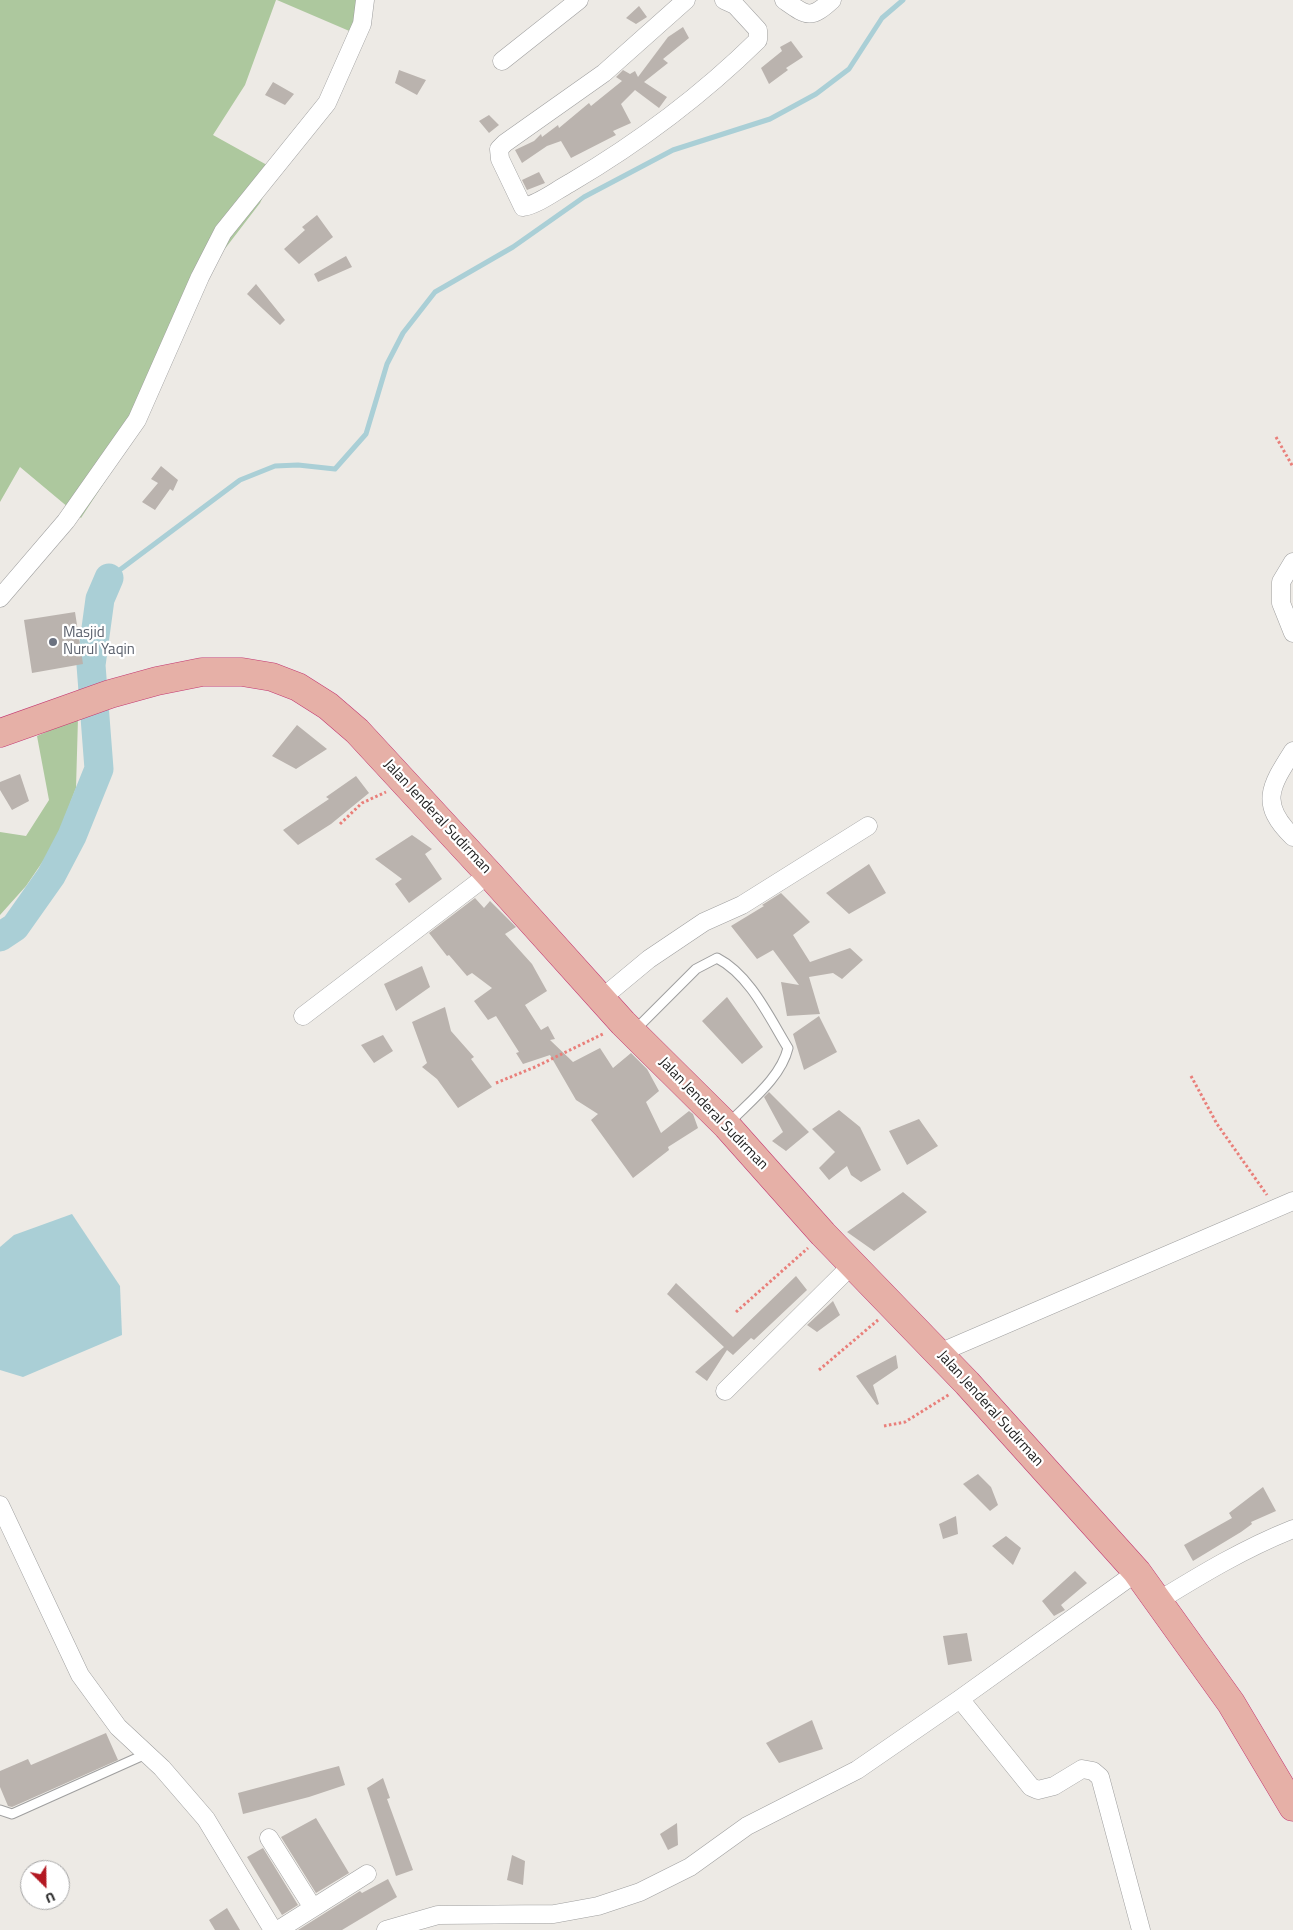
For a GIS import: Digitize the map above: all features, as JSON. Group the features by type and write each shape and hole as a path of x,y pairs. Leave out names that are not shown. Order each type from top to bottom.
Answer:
{"highway":[{"name":"Jalan Jenderal Sudirman","path":"0,733 110,694 157,681 202,672 242,672 272,677 298,687 328,706 357,731 628,1027 726,1126 823,1234 967,1382 1136,1572 1231,1704 1293,1807"}],"street":[{"path":"0,598 66,520 137,420 200,277 223,232 327,103 362,24 365,0"},
{"path":"502,61 579,0"},
{"path":"686,0 604,73 504,143 499,149 500,159 522,207 532,205 574,180 656,126 702,92 758,40 758,30 735,5 724,0"},
{"path":"784,0 804,14 812,15 818,14 832,0"},
{"path":"1293,562 1281,582 1281,603 1293,633"},
{"path":"1293,751 1280,770 1270,796 1272,810 1278,823 1293,837"},
{"path":"602,998 649,959 704,922 742,905 868,826"},
{"path":"303,1016 489,874"},
{"path":"939,1353 1213,1234 1286,1205"},
{"path":"725,1390 853,1264"},
{"path":"0,1505 80,1674 118,1726 162,1768 206,1819 272,1930"},
{"path":"1158,1601 1213,1566 1259,1542 1293,1529"},
{"path":"386,1930 438,1915 554,1914 598,1906 640,1892 690,1867 747,1826 857,1770 960,1699 1136,1572"},
{"path":"960,1699 1031,1787 1038,1790 1054,1786 1082,1769 1093,1771 1100,1777 1141,1930"},
{"path":"269,1838 313,1908"},
{"path":"278,1930 367,1874"}],"lane":[{"path":"628,1027 696,969 717,958 732,966 760,1002 788,1048 785,1061 771,1079 726,1126"},
{"path":"0,1810 12,1814 146,1754"}],"path":[{"path":"1276,438 1293,467"},
{"path":"340,824 362,803 404,782"},
{"path":"496,1083 628,1027"},
{"path":"1192,1076 1217,1124 1242,1162 1286,1205"},
{"path":"736,1312 823,1234"},
{"path":"818,1370 894,1307"},
{"path":"884,1426 905,1422 967,1382"}],"green space":[{"path":"0,0 276,0 245,85 213,135 276,170 260,203 188,297 115,466 81,518 20,467 0,502"},
{"path":"277,0 358,0 354,33"},
{"path":"78,718 76,788 54,845 26,886 0,915 0,832 26,836 49,800 37,736"}],"water":[{"path":"72,1214 120,1286 122,1335 23,1377 0,1370 0,1247 14,1235"}],"building":[{"path":"639,6 647,17 636,24 626,18"},
{"path":"683,27 689,38 663,59 668,63 644,82 667,97 659,108 635,90 621,104 631,123 613,131 616,135 571,158 561,141 547,146 522,163 515,150 534,141 541,134 542,137 558,125 559,128 589,103 591,106 622,81 616,77 623,70 630,74 635,71 638,77 668,37"},
{"path":"791,41 803,57 786,68 788,70 769,84 761,68 782,51 780,47"},
{"path":"399,70 426,80 417,95 395,83"},
{"path":"273,82 294,94 285,105 265,95"},
{"path":"489,115 499,125 489,133 479,121"},
{"path":"539,172 545,183 527,190 522,180"},
{"path":"317,215 333,237 299,264 284,249 305,230 302,227"},
{"path":"346,256 352,267 318,282 314,274"},
{"path":"256,284 285,320 280,325 247,294"},
{"path":"161,466 178,480 173,491 170,489 155,510 142,502 158,483 151,479"},
{"name":"Masjid Nurul Yaqin","path":"75,612 83,664 32,673 24,620"},
{"path":"297,725 327,749 296,769 272,756"},
{"path":"20,774 29,801 12,810 0,790 0,782"},
{"path":"356,776 369,793 331,824 298,845 283,830 329,799 326,797"},
{"path":"412,835 432,849 425,854 442,879 409,903 395,884 402,879 375,859"},
{"path":"869,864 886,893 849,914 826,893"},
{"path":"781,893 810,922 793,935 810,962 850,948 863,960 842,979 833,973 809,977 820,1014 787,1016 781,982 799,985 773,950 757,959 731,926"},
{"path":"475,898 484,908 490,901 516,927 505,934 532,964 547,991 525,1005 541,1030 548,1026 555,1039 550,1040 573,1062 600,1048 613,1068 631,1053 647,1069 659,1091 646,1102 661,1133 689,1111 693,1114 698,1128 668,1147 669,1150 633,1178 591,1120 598,1114 576,1100 550,1055 523,1064 516,1053 519,1052 496,1016 488,1020 474,1001 492,988 472,973 467,976 449,955 447,956 429,933"},
{"path":"422,966 430,987 396,1011 384,984"},
{"path":"727,997 763,1047 742,1064 702,1021"},
{"path":"445,1007 451,1031 474,1057 471,1059 492,1087 458,1108 437,1079 422,1067 427,1063 412,1022"},
{"path":"819,1016 837,1052 804,1070 793,1034"},
{"path":"383,1035 393,1051 374,1063 361,1045"},
{"path":"769,1092 809,1132 786,1151 772,1141 783,1132 764,1097"},
{"path":"839,1110 860,1127 881,1170 861,1182 851,1175 847,1166 829,1180 819,1168 835,1152 812,1129"},
{"path":"919,1119 938,1146 907,1165 889,1131"},
{"path":"903,1192 927,1212 874,1251 847,1232"},
{"path":"796,1276 807,1290 754,1340 751,1338 733,1355 727,1350 707,1381 695,1372 724,1347 667,1294 676,1283 733,1337"},
{"path":"833,1301 840,1315 817,1332 807,1325"},
{"path":"896,1355 898,1368 873,1385 879,1404 877,1405 856,1376"},
{"path":"978,1474 991,1487 998,1505 990,1511 963,1484"},
{"path":"1263,1487 1276,1511 1251,1522 1252,1524 1241,1532 1193,1561 1184,1545 1232,1518 1229,1513"},
{"path":"956,1516 958,1534 943,1539 939,1524"},
{"path":"1006,1536 1021,1548 1013,1565 992,1546"},
{"path":"1075,1571 1087,1583 1061,1605 1065,1610 1054,1616 1042,1601"},
{"path":"967,1633 972,1661 948,1665 943,1636"},
{"path":"812,1720 823,1749 779,1763 766,1743"},
{"path":"106,1733 118,1760 12,1807 8,1806 0,1787 0,1771 28,1759 31,1765"},
{"path":"339,1766 345,1785 309,1797 243,1814 238,1793"},
{"path":"383,1778 390,1798 387,1799 413,1870 396,1876 367,1788"},
{"path":"316,1818 349,1873 316,1893 281,1837"},
{"path":"677,1823 678,1845 668,1850 660,1834"},
{"path":"263,1848 298,1905 282,1915 247,1857"},
{"path":"512,1855 525,1861 523,1885 507,1880"},
{"path":"388,1879 397,1897 342,1930 298,1930 360,1891 362,1893"},
{"path":"227,1908 240,1930 215,1930 209,1920"}],"waterway":[{"path":"109,578 240,480 275,466 298,465 335,469 366,434 387,364 403,333 435,292 513,247 584,197 673,150 770,119 816,94 849,69 882,18 903,0"},
{"path":"0,937 15,927 51,876 72,836 99,769 91,665 100,599 109,578"}],"place":[{"name":"Masjid Nurul Yaqin","path":"53,642"}]}
